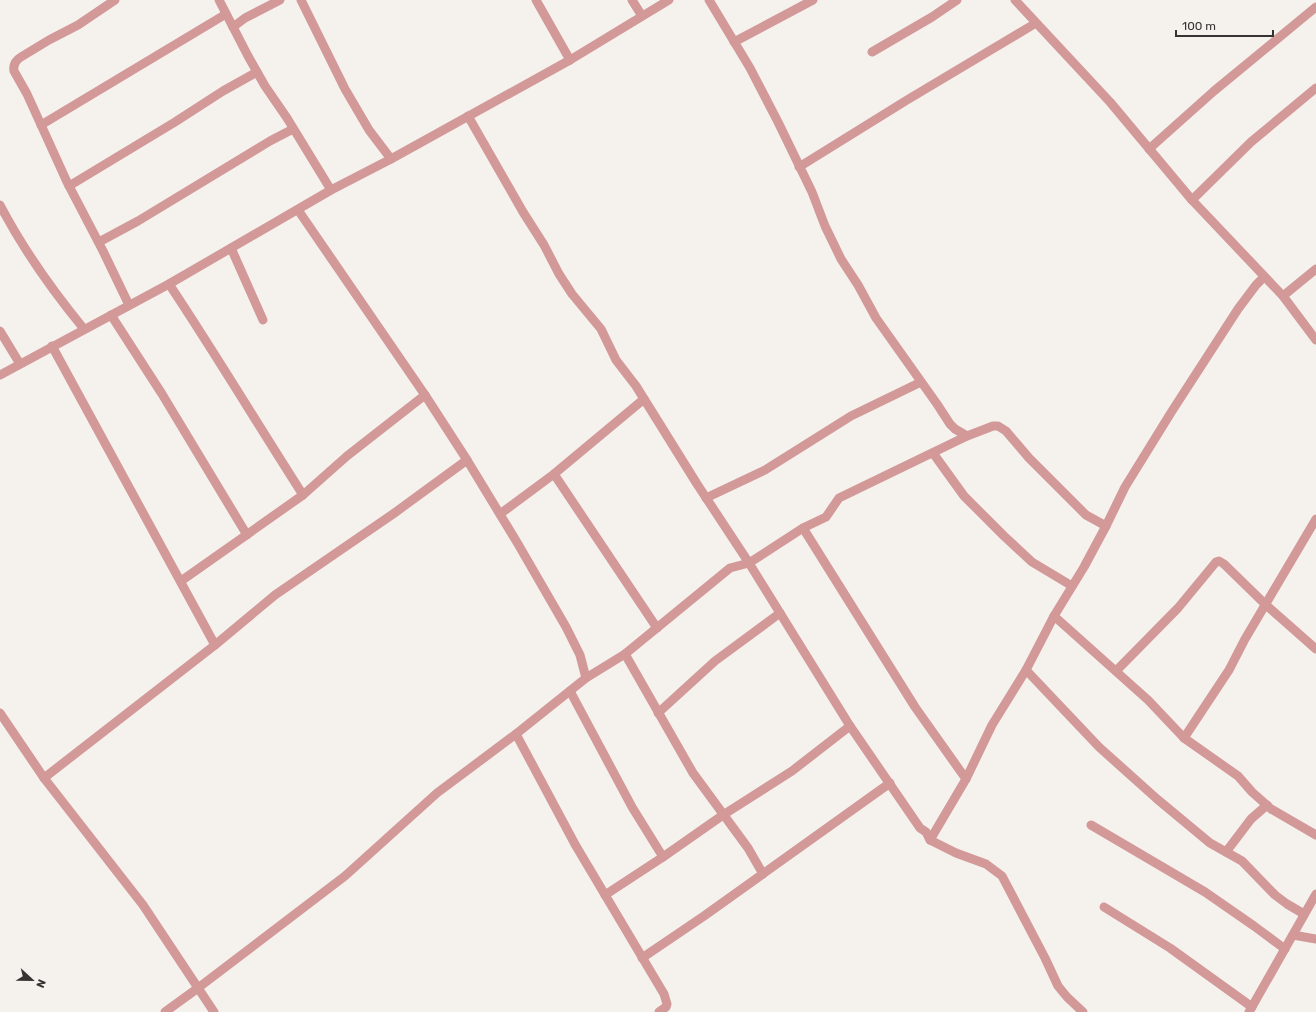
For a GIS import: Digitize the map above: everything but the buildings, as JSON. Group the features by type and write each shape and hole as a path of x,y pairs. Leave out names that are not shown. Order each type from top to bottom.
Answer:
{"street":[{"path":"116,0 78,25 16,60 14,71 27,94 69,186 99,242 129,305"},
{"path":"219,0 257,72 331,190"},
{"path":"233,27 245,18 280,0"},
{"path":"301,0 345,89 369,130 391,159"},
{"path":"536,0 570,60"},
{"path":"632,0 642,16"},
{"path":"0,374 169,284 331,190 391,159 570,60 669,0"},
{"path":"710,0 750,68 774,115 812,192 825,226 841,259 858,285 876,318 950,424 955,429 967,436"},
{"path":"734,42 813,0"},
{"path":"872,52 932,18 957,0"},
{"path":"1015,0 1110,102 1192,200 1283,296 1316,340"},
{"path":"1150,149 1214,91 1316,7"},
{"path":"41,125 226,14"},
{"path":"799,167 1036,23"},
{"path":"69,186 168,127 223,91 257,72"},
{"path":"1192,200 1250,142 1316,88"},
{"path":"468,116 523,212 544,245 559,274 572,294 601,328 609,342 616,360 644,399 749,563 850,726 920,828 926,832 930,840 956,853 986,864 1002,876 1058,986 1083,1012"},
{"path":"99,242 144,217 270,141 293,129"},
{"path":"0,204 13,229 42,275 84,330"},
{"path":"298,210 467,460 566,627 580,655 586,678"},
{"path":"231,248 263,320"},
{"path":"1283,296 1316,269"},
{"path":"930,840 966,779 992,725 1026,670 1054,616 1084,567 1125,487 1238,309 1264,277"},
{"path":"169,284 212,349 254,419 303,495"},
{"path":"111,315 162,394 247,535"},
{"path":"0,332 20,364"},
{"path":"52,346 215,645"},
{"path":"706,498 765,470 851,416 921,382"},
{"path":"181,581 303,495 347,456 424,395"},
{"path":"500,514 554,474 644,399"},
{"path":"165,1012 345,876 437,793 516,734 586,678 625,654 730,568 749,563 803,528 826,517 839,498 967,436 993,426 1006,431 1029,458 1086,515 1106,526"},
{"path":"934,453 964,496 1004,536 1032,562 1072,586"},
{"path":"44,778 215,645 275,595 393,514 467,460"},
{"path":"554,474 657,628"},
{"path":"1184,738 1229,670 1316,519"},
{"path":"803,528 915,707 966,779"},
{"path":"1116,671 1178,608 1216,562 1224,564 1266,605 1316,649"},
{"path":"658,713 715,662 780,612"},
{"path":"1054,616 1148,700 1184,738 1238,776 1252,792 1271,809 1316,835"},
{"path":"625,654 693,773 748,848 763,874"},
{"path":"1026,670 1099,747 1157,799 1210,843 1242,861 1275,894 1287,904 1304,914"},
{"path":"570,691 632,807 663,857"},
{"path":"0,714 44,778 143,905 214,1012"},
{"path":"605,895 723,815 792,772 850,726"},
{"path":"516,734 576,846 666,1000 666,1007 659,1012"},
{"path":"642,958 704,916 890,783"},
{"path":"1226,852 1251,819 1267,805"},
{"path":"1091,825 1206,892 1285,949"},
{"path":"1104,907 1170,948 1250,1009 1316,894"},
{"path":"1293,935 1316,939"}]}
